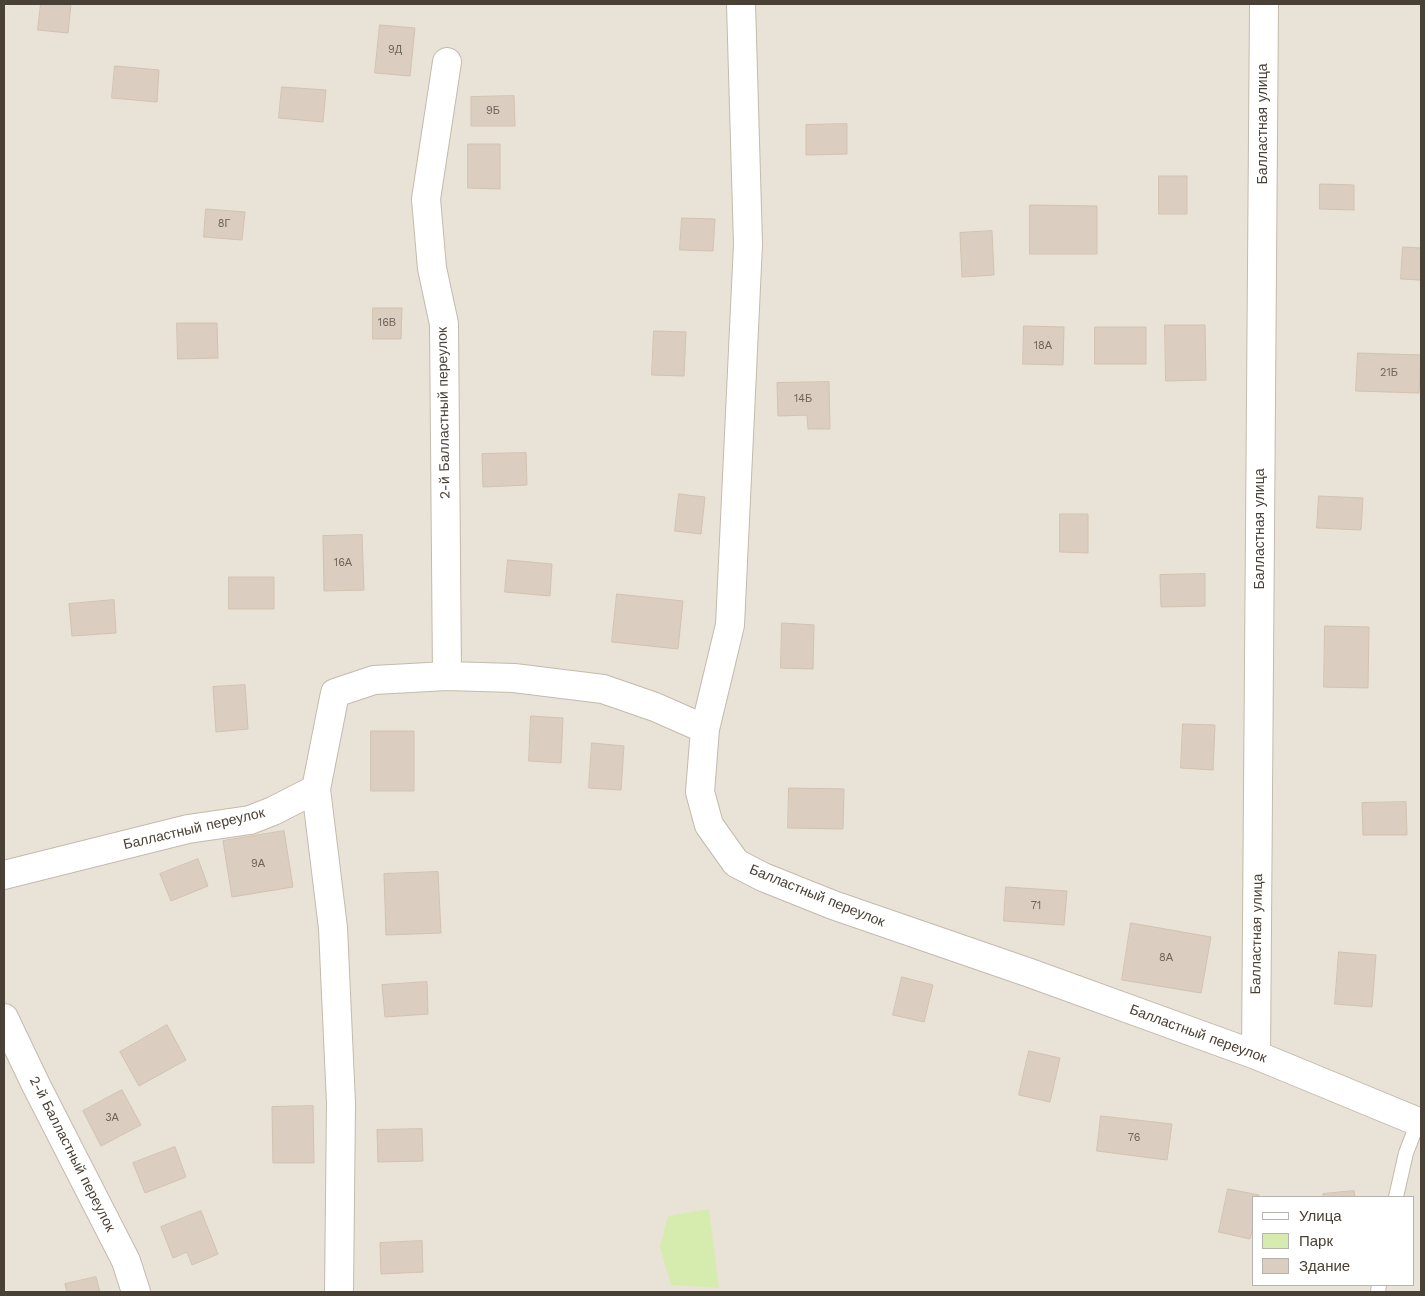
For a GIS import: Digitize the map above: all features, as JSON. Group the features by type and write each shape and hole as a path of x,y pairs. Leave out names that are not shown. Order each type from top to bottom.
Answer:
{"street":[{"name":"Балластный переулок","path":"741,4 748,244 730,625 705,729 700,792 709,825 736,863 763,877 833,905 1030,973 1256,1055 1420,1122"},
{"name":"Балластная улица","path":"1256,1055 1264,4"},
{"name":"2-й Балластный переулок","path":"447,62 426,198 432,268 444,324 447,676"},
{"path":"340,1292 341,1103 333,938 316,788 335,693 374,680 447,676 514,678 603,689 655,707 705,729"},
{"name":"Балластный переулок","path":"4,875 188,829 250,820 273,811 316,788"},
{"name":"2-й Балластный переулок","path":"4,1018 126,1261 136,1292"}],"lane":[{"path":"1396,1196 1406,1153 1420,1122"}],"shaded area":[{"path":"4,4 1421,4 1421,1292 4,1292"}],"green space":[{"path":"709,1209 719,1288 671,1285 660,1247 668,1216"}],"building":[{"path":"41,4 71,4 68,33 38,30"},
{"path":"380,25 415,28 410,76 375,73"},
{"path":"115,66 159,70 157,102 112,98"},
{"path":"282,87 326,90 323,122 279,118"},
{"path":"514,96 515,126 471,126 471,97"},
{"path":"847,124 847,154 806,155 806,125"},
{"path":"468,144 500,144 500,189 468,188"},
{"path":"1159,176 1187,176 1187,214 1159,214"},
{"path":"1320,184 1354,185 1354,210 1320,209"},
{"path":"1030,205 1097,206 1097,254 1030,254"},
{"path":"206,209 245,212 242,240 204,237"},
{"path":"682,218 715,219 713,251 680,250"},
{"path":"992,231 994,275 962,277 960,233"},
{"path":"1403,247 1421,248 1421,280 1401,279"},
{"path":"373,308 402,308 401,339 373,339"},
{"path":"177,323 217,323 218,358 178,359"},
{"path":"1165,325 1205,325 1206,380 1166,381"},
{"path":"1024,326 1064,327 1063,365 1023,364"},
{"path":"1095,327 1146,327 1146,364 1095,364"},
{"path":"654,331 686,332 684,376 652,375"},
{"path":"1358,353 1421,355 1419,393 1356,391"},
{"path":"829,382 830,429 808,429 807,415 778,416 777,383"},
{"path":"526,453 527,485 483,487 482,454"},
{"path":"679,494 705,497 701,534 675,531"},
{"path":"1319,496 1363,498 1361,530 1317,528"},
{"path":"1060,514 1088,514 1088,553 1060,552"},
{"path":"362,535 364,590 324,591 323,536"},
{"path":"508,560 552,564 550,596 505,592"},
{"path":"1205,574 1205,606 1161,607 1160,575"},
{"path":"229,577 274,577 274,609 229,609"},
{"path":"617,594 683,601 678,649 612,642"},
{"path":"114,600 116,633 72,636 69,604"},
{"path":"782,623 814,625 813,669 781,668"},
{"path":"1325,626 1369,627 1368,688 1324,687"},
{"path":"245,685 248,729 216,732 213,687"},
{"path":"531,716 563,718 561,763 529,761"},
{"path":"1183,724 1215,725 1213,770 1181,768"},
{"path":"371,731 414,731 414,791 371,791"},
{"path":"592,743 624,746 621,790 589,788"},
{"path":"789,788 844,789 843,829 788,828"},
{"path":"1406,802 1407,835 1363,835 1362,803"},
{"path":"284,831 293,887 232,897 223,841"},
{"path":"198,859 208,886 171,901 160,874"},
{"path":"438,872 441,933 386,935 384,874"},
{"path":"1006,887 1067,891 1064,925 1004,921"},
{"path":"1131,923 1211,937 1201,993 1122,980"},
{"path":"1339,952 1376,955 1372,1007 1335,1004"},
{"path":"902,977 933,985 924,1022 893,1015"},
{"path":"427,982 428,1014 385,1017 382,985"},
{"path":"167,1025 186,1060 139,1086 120,1052"},
{"path":"1029,1051 1060,1058 1050,1102 1019,1095"},
{"path":"122,1090 141,1125 101,1146 83,1111"},
{"path":"313,1106 314,1163 273,1163 272,1107"},
{"path":"1101,1116 1172,1124 1167,1160 1097,1151"},
{"path":"422,1129 423,1161 378,1162 377,1130"},
{"path":"175,1147 186,1177 145,1193 133,1163"},
{"path":"1228,1189 1259,1195 1252,1196 1252,1231 1250,1239 1219,1232"},
{"path":"1354,1191 1355,1196 1323,1196 1323,1194"},
{"path":"201,1211 218,1254 192,1265 187,1252 173,1258 161,1227"},
{"path":"422,1241 423,1272 381,1274 380,1243"},
{"path":"96,1277 100,1292 67,1292 65,1284"}]}
